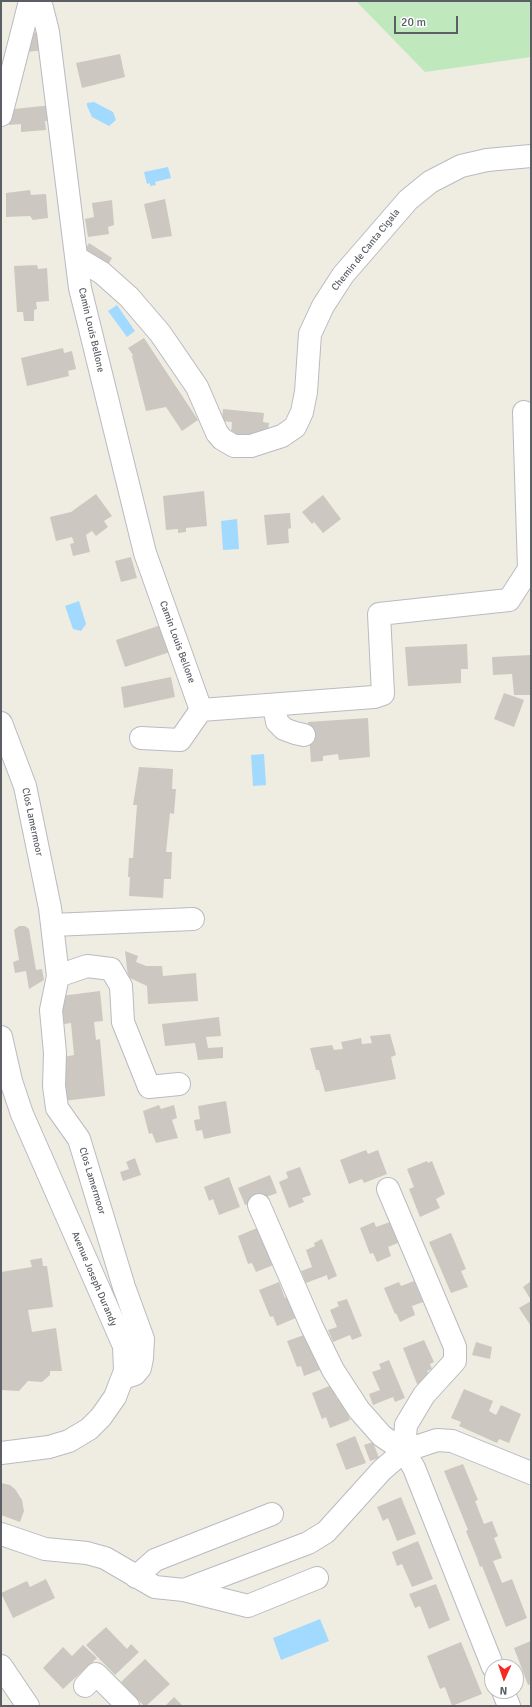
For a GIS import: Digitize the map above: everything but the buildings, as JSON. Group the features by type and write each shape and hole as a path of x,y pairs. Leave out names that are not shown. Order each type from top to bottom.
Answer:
{"street":[{"path":"1,115 30,1"},
{"name":"Camin Louis Bellone","path":"35,1 42,8 48,32 80,288 145,553 201,710"},
{"name":"Chemin de Canta Cigala","path":"76,258 102,273 129,297 160,332 197,387 209,417 217,433 222,439 234,446 251,446 282,436 295,426 302,412 306,392 310,334 323,306 344,275 408,200 430,182 461,166 487,160 531,156"},
{"path":"141,738 180,740 201,710 374,697 382,694 379,614 509,600 529,569 524,412"},
{"path":"274,705 277,722 284,729 295,734 304,735"},
{"name":"Clos Lamermoor","path":"1,723 25,786 52,925 58,976 51,1010 55,1053 54,1086 57,1108 79,1139 124,1287 143,1339 140,1368 135,1374 122,1378"},
{"path":"52,925 193,919"},
{"path":"58,976 87,966 110,969 121,986 123,1022 149,1087 179,1084"},
{"name":"Avenue Joseph Durandy","path":"1,1037 22,1114 124,1346 125,1371 115,1397 101,1418 90,1429 69,1441 49,1447 1,1453"},
{"path":"388,1189 455,1347 455,1362 424,1395 406,1425 404,1451"},
{"path":"260,1205 312,1327 333,1370 359,1410 382,1436 404,1451 414,1468 490,1659"},
{"path":"184,1590 308,1543 320,1536 326,1532 382,1470 404,1451 437,1440 452,1441 531,1473"},
{"path":"136,1577 155,1560 272,1514"},
{"path":"1,1534 45,1549 87,1553 105,1558 155,1587 184,1590 248,1606 317,1578"},
{"path":"1,1666 28,1706"},
{"path":"85,1686 96,1674 128,1706"}],"green space":[{"path":"356,1 531,1 531,57 425,72"}],"water":[{"path":"94,102 113,112 116,120 109,126 92,117 87,103"},
{"path":"168,167 171,178 155,182 156,185 150,186 150,183 147,184 144,172"},
{"path":"117,305 135,331 127,337 108,311"},
{"path":"237,519 239,549 223,550 221,521"},
{"path":"79,601 86,624 81,631 73,629 65,606"},
{"path":"264,754 266,785 253,786 251,755"},
{"path":"320,1619 329,1641 281,1660 273,1638"}]}
